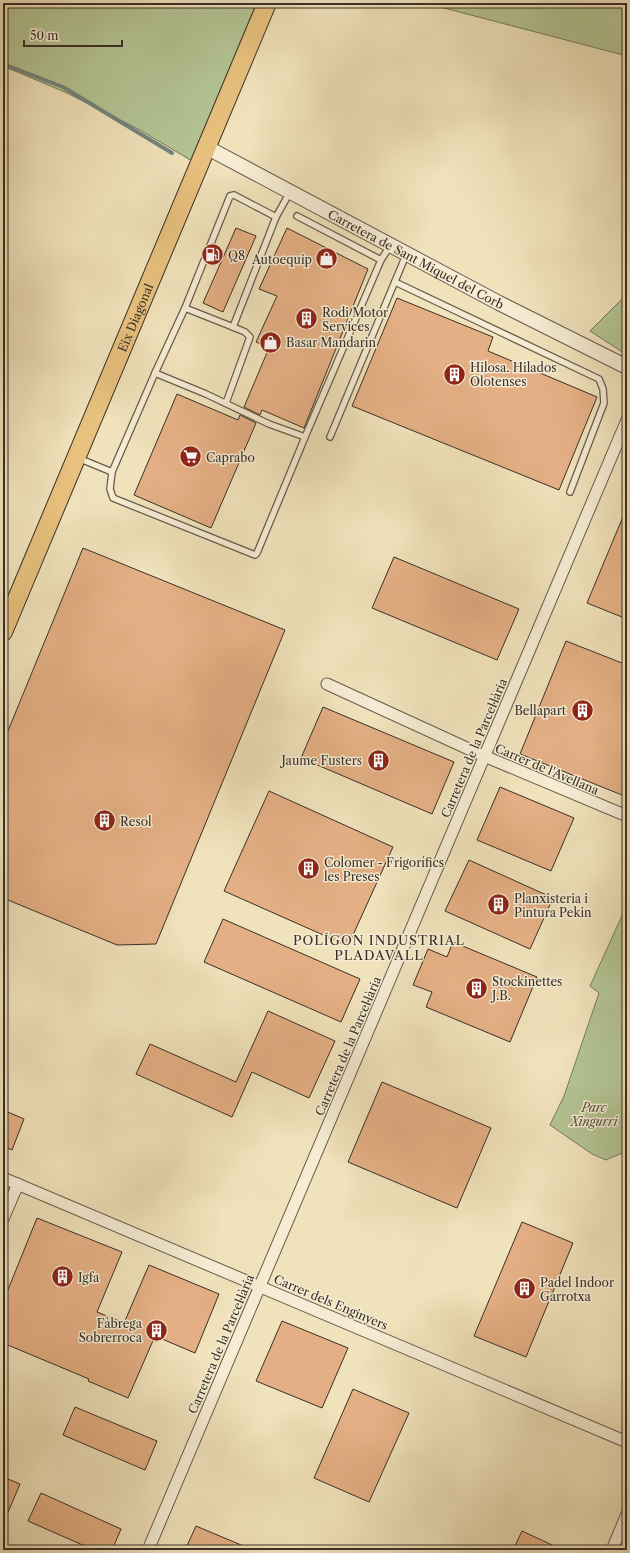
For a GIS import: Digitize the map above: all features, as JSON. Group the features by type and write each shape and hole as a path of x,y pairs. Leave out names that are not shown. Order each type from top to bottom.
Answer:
{"main road":[{"name":"Eix Diagonal","path":"3,632 266,3"}],"street":[{"name":"Carretera de Sant Miquel del Corb","path":"206,147 500,303 627,367"},
{"name":"Carretera de la Parcel·lària","path":"148,1550 627,420"},
{"name":"Carrer de l'Avellana","path":"327,684 484,756 627,816"},
{"name":"Carrer dels Enginyers","path":"3,1178 627,1442"},
{"path":"3,1219 18,1184"},
{"path":"612,1550 627,1514"}],"lane":[{"path":"233,327 276,218 290,192"},
{"path":"276,218 234,195 230,196 185,308 112,472 110,489 114,498 255,555 381,260 391,245"},
{"path":"297,216 381,260"},
{"path":"330,437 407,254"},
{"path":"395,282 599,379 603,389 604,403 570,492"},
{"path":"185,308 250,335 226,404"},
{"path":"155,373 206,394 269,424 305,437"},
{"path":"76,457 112,472"}],"green space":[{"path":"3,3 259,3 192,161 140,130 67,93 3,66"},
{"path":"425,3 627,3 627,56"},
{"path":"627,294 627,355 590,331"},
{"name":"Parc Xingurri","path":"625,909 627,910 627,1151 606,1160 592,1154 550,1125 564,1096 599,993 590,986"}],"building":[{"path":"236,228 256,236 223,312 203,303"},
{"name":"Rodi Motor Services","path":"287,228 368,269 304,428 262,410 260,415 244,407 269,348 256,342 277,296 259,289"},
{"name":"Hilosa. Hilados Olotenses","path":"397,298 493,337 488,351 597,397 559,490 352,406"},
{"path":"177,394 238,420 240,415 256,423 211,528 134,495"},
{"path":"627,507 627,619 587,603"},
{"name":"Resol","path":"83,548 285,630 156,944 117,945 3,898 3,743"},
{"path":"394,557 519,609 497,660 372,608"},
{"name":"Bellapart","path":"566,641 627,665 627,797 520,754"},
{"name":"Jaume Fusters","path":"323,707 454,762 432,814 301,758"},
{"path":"500,787 574,818 551,871 477,840"},
{"name":"Colomer - Frigorífics les Preses","path":"269,791 393,847 348,946 224,891"},
{"name":"Planxisteria i Pintura Pekin","path":"469,860 553,898 530,949 445,911"},
{"path":"223,919 360,979 341,1022 204,962"},
{"name":"Stockinettes J.B.","path":"453,942 537,977 510,1042 426,1007 432,992 413,985 428,949 447,957"},
{"path":"268,1011 335,1041 309,1098 252,1072 232,1117 136,1074 150,1044 236,1082"},
{"path":"382,1082 491,1128 457,1208 348,1162"},
{"path":"3,1110 24,1119 12,1150 3,1146"},
{"path":"37,1218 122,1252 97,1312 124,1323 149,1265 219,1294 195,1353 155,1336 128,1398 88,1381 89,1379 3,1343 3,1302"},
{"name":"Padel Indoor Garrotxa","path":"522,1222 573,1243 526,1357 474,1336"},
{"path":"282,1321 348,1348 322,1408 256,1381"},
{"path":"353,1389 409,1413 369,1502 314,1478"},
{"path":"75,1407 157,1441 145,1470 63,1435"},
{"path":"3,1477 20,1484 3,1524"},
{"path":"41,1493 121,1529 112,1550 94,1550 28,1521"},
{"path":"196,1526 253,1550 185,1550"},
{"path":"522,1531 563,1550 513,1550"}],"waterway":[{"path":"3,64 63,87 172,153"}],"place":[{"name":"Q8","path":"212,255"},
{"name":"Autoequip","path":"327,259"},
{"name":"Rodi Motor Services","path":"307,319"},
{"name":"Basar Mandarin","path":"270,342"},
{"name":"Hilosa. Hilados Olotenses","path":"454,374"},
{"name":"Caprabo","path":"190,457"},
{"name":"Bellapart","path":"582,710"},
{"name":"Jaume Fusters","path":"378,760"},
{"name":"Resol","path":"105,821"},
{"name":"Colomer - Frigorífics les Preses","path":"308,869"},
{"name":"Planxisteria i Pintura Pekin","path":"499,905"},
{"name":"Stockinettes J.B.","path":"477,988"},
{"name":"Igfa","path":"62,1277"},
{"name":"Padel Indoor Garrotxa","path":"524,1289"},
{"name":"Fàbrega Sobrerroca","path":"157,1330"}],"district":[{"name":"POLÍGON INDUSTRIAL PLADAVALL","path":"379,948"}]}
